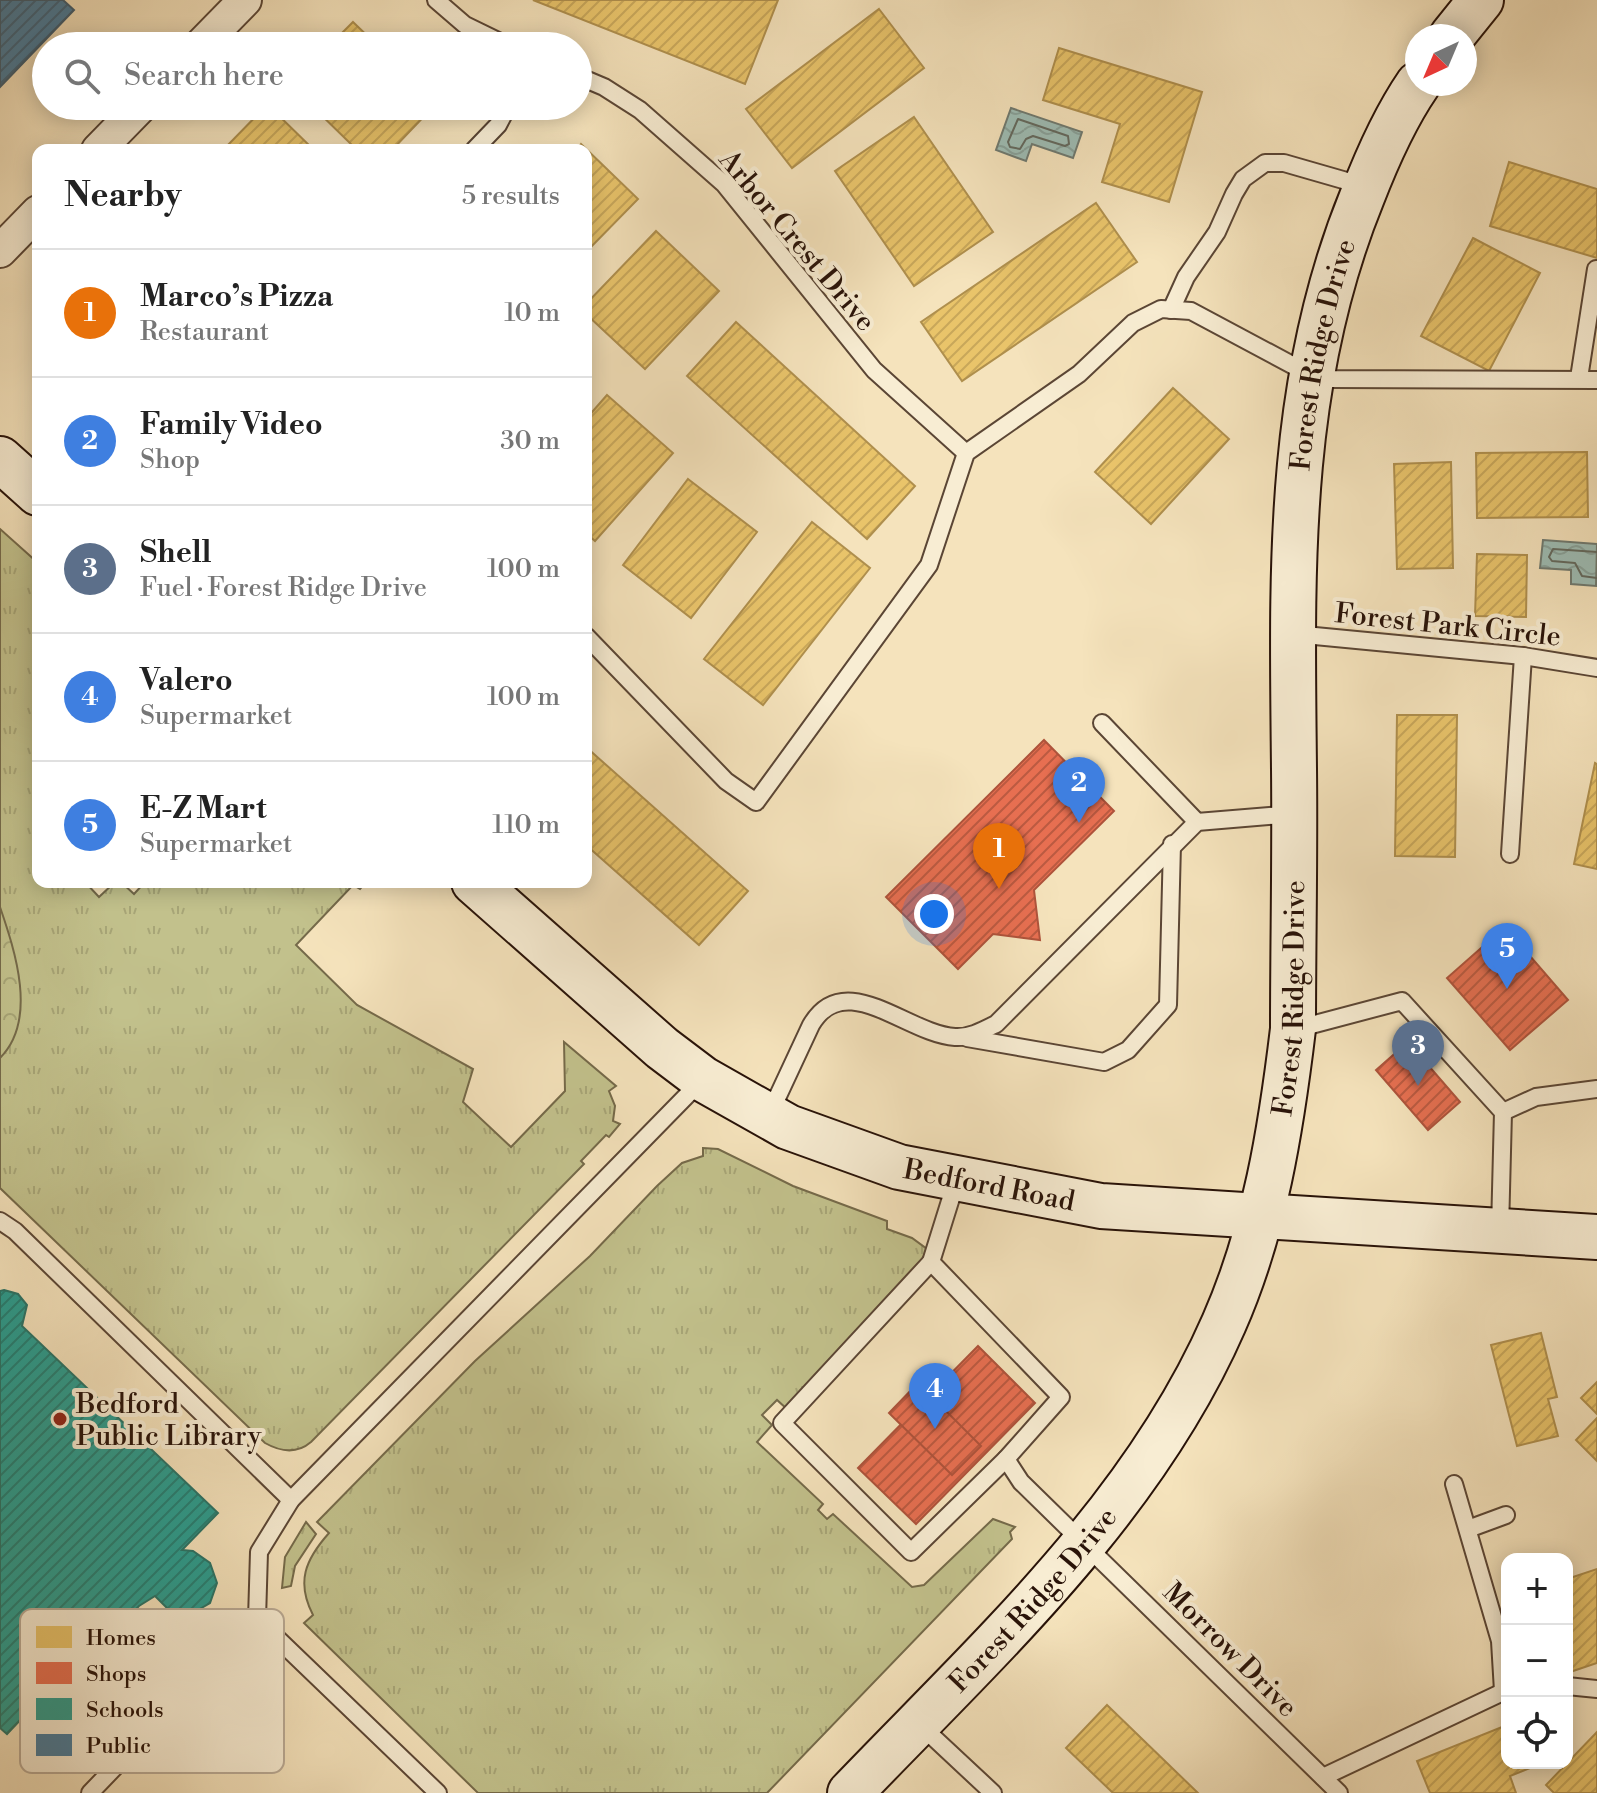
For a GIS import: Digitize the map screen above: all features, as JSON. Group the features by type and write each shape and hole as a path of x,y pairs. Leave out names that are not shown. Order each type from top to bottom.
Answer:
{"main road":[{"path":"1462,24 1481,0"},
{"name":"Forest Ridge Drive","path":"850,1793 1087,1543 1193,1386 1225,1322 1262,1216 1284,1101 1293,1029 1293,537 1309,374 1324,304 1366,187 1410,96"},
{"path":"0,459 32,488"},
{"name":"Bedford Road","path":"481,888 662,1048 703,1079 788,1127 899,1167 1101,1206 1597,1237"}],"street":[{"path":"214,32 245,0"},
{"path":"104,144 127,120"},
{"path":"0,251 32,218"}],"lane":[{"path":"436,0 465,25 479,32"},
{"name":"Arbor Crest Drive","path":"592,82 640,110 724,184 874,370 966,453"},
{"path":"480,144 501,120"},
{"path":"1171,310 1186,277 1217,232 1243,179 1265,163 1284,163 1366,187"},
{"path":"1579,378 1596,269"},
{"path":"592,642 726,781 756,802 929,565 966,453 1079,374 1133,323 1161,309 1191,311 1309,374 1333,379 1597,380"},
{"name":"Forest Park Circle","path":"1292,634 1523,656 1597,668"},
{"path":"1510,854 1523,656"},
{"path":"1102,723 1197,822"},
{"path":"959,1037 975,1034 996,1024 1197,822 1295,814"},
{"path":"769,1116 811,1025 818,1013 834,1000 855,1000 915,1025 959,1037 1104,1062 1128,1050 1168,1005 1172,844"},
{"path":"1293,1029 1402,1001 1503,1112 1500,1231"},
{"path":"257,1609 259,1552 291,1500 703,1079"},
{"path":"1503,1112 1536,1097 1597,1089"},
{"path":"931,1262 1061,1397 1006,1459 911,1552 782,1423 931,1262 957,1180"},
{"path":"0,1221 15,1231 291,1500"},
{"name":"Morrow Drive","path":"1006,1459 1021,1482 1087,1543 1339,1793"},
{"path":"1454,1484 1501,1651"},
{"path":"1468,1529 1506,1515"},
{"path":"284,1645 438,1793"},
{"path":"1573,1687 1597,1689"},
{"path":"1323,1777 1501,1693"},
{"path":"918,1722 993,1793"},
{"path":"90,1793 109,1773"}],"green space":[{"path":"0,529 32,558 32,888 91,888 99,897 109,888 128,888 134,894 140,888 350,888 296,945 357,1005 473,1069 463,1102 511,1147 565,1091 564,1042 616,1086 609,1091 615,1106 613,1121 620,1124 311,1442 295,1450 283,1450 265,1443 0,1188"},
{"path":"0,907 17,964 21,1005 12,1042 0,1058"},
{"path":"703,1148 718,1149 793,1186 887,1221 887,1229 912,1238 927,1249 923,1264 787,1409 777,1400 762,1415 772,1425 757,1442 823,1504 818,1510 827,1519 833,1514 912,1587 924,1585 993,1519 1015,1527 1010,1532 1012,1539 767,1793 478,1793 304,1623 313,1615 305,1592 306,1572 314,1553 329,1533 317,1522 475,1361 590,1256 657,1186 682,1163 703,1156"},
{"path":"306,1522 316,1534 295,1566 291,1586 282,1588 285,1557"}],"water":[{"path":"1011,108 1082,132 1073,158 1032,144 1026,161 996,150"},
{"path":"1543,540 1597,544 1596,586 1571,584 1571,570 1540,568"}],"building: Homes":[{"path":"533,0 778,0 745,84"},
{"path":"879,9 924,68 792,168 746,109"},
{"path":"353,22 363,32 343,32"},
{"path":"1059,48 1202,92 1169,202 1102,182 1120,124 1043,100"},
{"path":"914,117 993,232 914,286 835,171"},
{"path":"252,120 283,120 308,144 229,144"},
{"path":"326,120 421,120 398,144 351,144"},
{"path":"592,155 638,199 592,246"},
{"path":"1509,162 1597,189 1597,258 1490,226"},
{"path":"1096,203 1137,262 962,381 921,322"},
{"path":"656,231 719,291 645,369 592,320 592,298"},
{"path":"1473,238 1540,273 1489,371 1421,336"},
{"path":"736,322 915,486 867,539 687,376"},
{"path":"1173,388 1229,439 1151,524 1095,472"},
{"path":"607,395 673,453 595,541 592,538 592,412"},
{"path":"1587,452 1588,517 1477,518 1476,453"},
{"path":"1451,462 1453,568 1397,569 1394,464"},
{"path":"688,479 757,532 691,618 623,565"},
{"path":"812,522 870,568 763,705 704,659"},
{"path":"1477,554 1527,555 1526,617 1475,616"},
{"path":"1397,715 1457,715 1455,857 1395,856"},
{"path":"592,752 748,891 699,945 592,850"},
{"path":"1597,764 1597,869 1574,864"},
{"path":"1541,1333 1557,1397 1548,1399 1558,1436 1517,1446 1491,1345"},
{"path":"1597,1382 1597,1414 1581,1398"},
{"path":"1597,1418 1597,1461 1576,1440"},
{"path":"1597,1569 1597,1663 1573,1671 1573,1625 1573,1577"},
{"path":"1107,1705 1198,1793 1113,1793 1066,1748"},
{"path":"1501,1727 1501,1769 1528,1769 1510,1776 1516,1793 1430,1793 1417,1761"},
{"path":"1597,1732 1597,1793 1554,1793 1546,1785 1561,1769 1573,1769 1573,1757"}],"building: Shops":[{"path":"1044,740 1114,811 1034,890 1040,940 993,934 958,969 886,897"},
{"path":"1505,927 1568,1000 1510,1050 1447,978"},
{"path":"1408,1042 1460,1102 1428,1130 1376,1070"},
{"path":"978,1346 1035,1403 916,1524 858,1468"},
{"path":"918,1383 981,1446 952,1475 889,1413"}],"building: Schools":[{"name":"Bedford Public Library","path":"0,1291 18,1294 27,1305 22,1326 218,1513 182,1550 193,1551 210,1563 217,1583 210,1603 200,1609 168,1609 155,1596 136,1609 20,1609 20,1720 7,1734 0,1728"}],"building: Public":[{"path":"0,0 63,0 74,10 53,32 32,32 32,54 0,87"}],"place":[{"name":"Family Video","path":"1079,823"},
{"name":"Marco’s Pizza","path":"999,889"},
{"name":"E-Z Mart","path":"1507,989"},
{"name":"Shell","path":"1418,1086"},
{"name":"Bedford Public Library","path":"60,1419"},
{"name":"Valero","path":"935,1429"}]}
